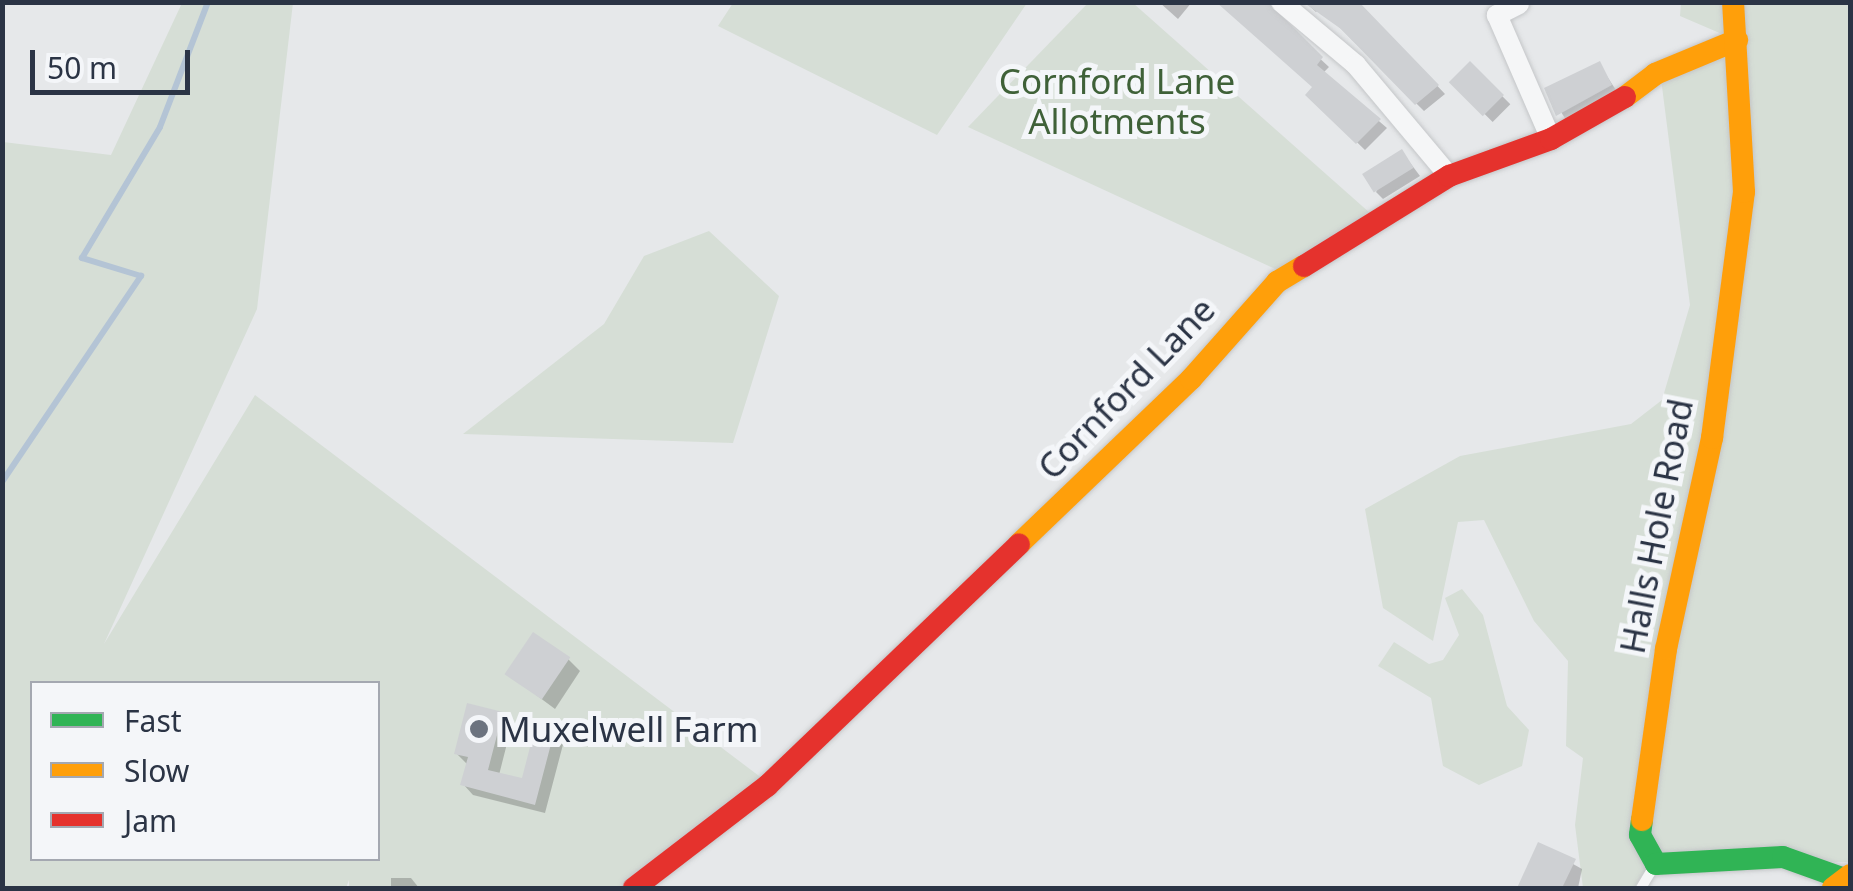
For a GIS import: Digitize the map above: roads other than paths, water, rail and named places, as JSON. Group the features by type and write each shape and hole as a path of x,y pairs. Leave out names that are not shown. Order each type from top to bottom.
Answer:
{"street":[{"path":"1281,2 1356,66 1449,176"},
{"name":"Halls Hole Road","path":"1656,864 1640,835 1642,808 1666,650 1712,438 1744,192 1733,2"},
{"path":"1519,4 1497,15 1550,139"},
{"name":"Cornford Lane","path":"634,888 768,786 951,602 1044,522 1192,379 1277,282 1449,176 1550,139 1605,113 1654,74 1737,40"},
{"path":"1656,864 1782,857 1845,880"}],"lane":[{"path":"1641,888 1656,864"}],"waterway":[{"path":"2,482 141,276 82,258 160,127 208,2"}],"place":[{"name":"Muxelwell Farm","path":"479,729"}],"park label":[{"name":"Cornford Lane Allotments","path":"1117,101"}]}
